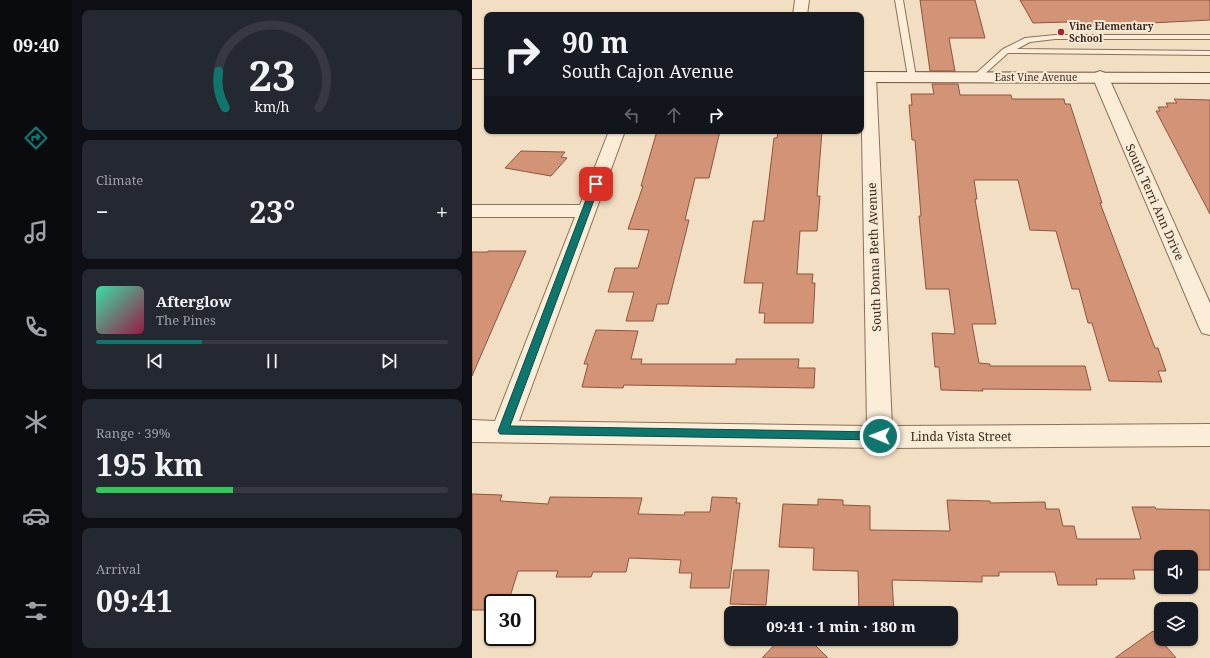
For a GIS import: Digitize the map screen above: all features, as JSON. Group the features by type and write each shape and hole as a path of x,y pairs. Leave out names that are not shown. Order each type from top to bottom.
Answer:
{"street":[{"path":"800,12 802,0"},
{"path":"472,74 484,74"},
{"name":"East Vine Avenue","path":"865,77 1100,76 1210,78"},
{"name":"South Terri Ann Drive","path":"1100,76 1210,327"},
{"name":"South Donna Beth Avenue","path":"865,77 880,436"},
{"path":"503,431 616,134"},
{"path":"472,211 586,211"},
{"name":"Linda Vista Street","path":"472,431 880,436 1210,436"}],"lane":[{"path":"899,0 912,77"},
{"path":"976,77 1006,50 1028,40 1055,37 1210,37"},
{"path":"1006,50 1210,53"}],"building":[{"path":"920,0 975,0 985,38 949,38 955,71 930,71"},
{"path":"1020,0 1210,0 1210,20 1072,27 1068,22 1033,23"},
{"path":"932,84 958,84 960,95 1011,95 1012,99 1064,99 1065,104 1070,104 1102,203 1100,203 1155,348 1158,348 1166,371 1158,371 1162,382 1109,381 1092,323 1088,323 1079,289 1072,289 1056,231 1030,230 1018,180 974,180 977,199 975,199 996,324 972,324 979,363 990,364 990,366 1085,366 1091,390 941,390 939,367 935,367 932,333 955,334 949,289 926,289 919,216 921,216 915,140 912,140 909,105 912,105 911,94 934,94"},
{"path":"1174,99 1210,100 1210,214 1156,111 1160,111 1158,107 1168,107 1166,103 1177,103"},
{"path":"656,134 719,134 709,178 695,178 685,220 689,220 668,304 657,304 653,321 626,321 634,292 608,292 615,268 638,268 649,230 628,229 643,186 641,186"},
{"path":"778,134 822,134 817,196 820,196 817,231 800,231 797,274 813,274 812,283 815,283 813,323 764,323 765,313 759,313 763,283 744,283 753,221 764,221 774,138 777,138"},
{"path":"521,151 565,152 561,157 567,158 551,176 505,168"},
{"path":"526,251 472,376 472,252"},
{"path":"596,330 638,331 631,359 642,359 641,364 736,364 736,359 799,359 798,368 815,368 814,388 624,385 623,388 582,387 588,364 584,364"},
{"path":"472,494 502,495 500,501 548,504 550,497 642,498 638,514 684,515 685,512 710,512 712,497 737,498 736,503 740,503 729,588 690,588 692,573 679,573 681,560 629,558 626,572 593,572 591,577 556,577 558,571 518,571 511,594 484,594 484,610 472,610"},
{"path":"818,499 843,500 843,505 870,506 870,530 950,531 947,500 990,501 990,503 1045,502 1046,509 1059,509 1063,526 1074,526 1077,539 1141,539 1132,507 1210,510 1210,570 1198,570 1198,550 1154,550 1154,570 1133,570 1135,579 1096,579 1097,585 1058,585 1055,572 999,572 999,576 982,576 982,582 892,580 894,606 859,606 858,571 813,570 814,548 779,547 783,504 818,505"},
{"path":"734,570 769,570 766,605 730,604"},
{"path":"1153,631 1154,646 1166,646 1176,658 1115,658"},
{"path":"773,646 816,646 828,658 762,658"}],"place":[{"name":"Vine Elementary School","path":"1061,32"}],"route":[{"path":"596,184 503,431 880,436"}]}
